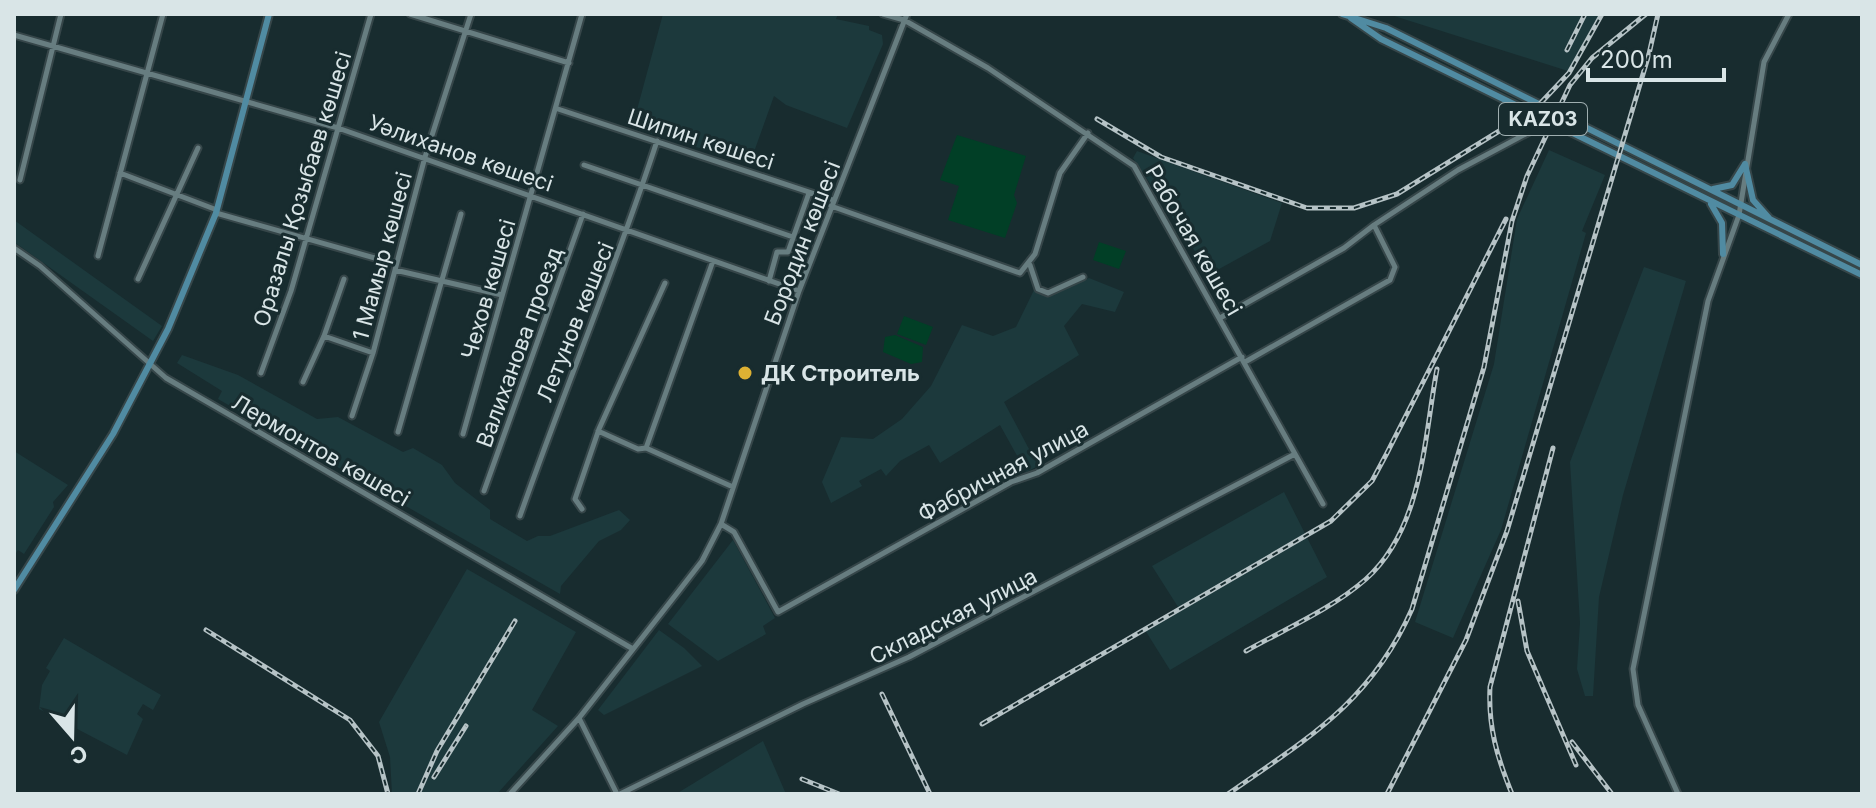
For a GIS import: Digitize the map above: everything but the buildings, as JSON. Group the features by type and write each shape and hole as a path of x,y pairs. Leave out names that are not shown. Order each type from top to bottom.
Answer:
{"main road":[{"path":"14,590 113,434 151,367 216,212 269,14"},
{"name":"KАZ03","path":"1342,14 1386,28 1862,265"},
{"name":"KАZ03","path":"1352,16 1381,39 1862,275"},
{"path":"1709,189 1729,187 1745,164"},
{"path":"1745,164 1753,200 1774,222"},
{"path":"1709,201 1722,223 1723,254"}],"street":[{"path":"20,180 61,14"},
{"path":"98,256 163,14"},
{"name":"Оразалы Қозыбаев көшесі","path":"261,373 291,291 371,14"},
{"path":"410,14 569,63"},
{"name":"1 Мамыр көшесі","path":"352,416 373,353 425,157 471,14"},
{"name":"Чехов көшесі","path":"463,434 558,109 582,14"},
{"name":"Рабочая көшесі","path":"883,14 905,17 988,68 1118,153 1144,179 1323,504"},
{"path":"1678,794 1638,705 1633,669 1708,301 1741,206 1745,164 1764,62 1789,14"},
{"name":"Бородин көшесі","path":"510,794 579,718 702,561 721,524 799,291 905,17"},
{"name":"Уәлиханов көшесі","path":"14,35 338,128 799,291"},
{"name":"Шипин көшесі","path":"558,109 809,193 1016,274 1022,272"},
{"path":"1524,134 1532,121 1532,114"},
{"path":"1220,318 1344,248 1425,191 1548,122"},
{"path":"1083,277 1048,293 1038,289 1022,272 1030,264 1060,173 1088,133"},
{"name":"Летунов көшесі","path":"520,516 556,411 628,230 657,141"},
{"path":"138,279 198,148"},
{"path":"584,165 793,237"},
{"path":"120,173 216,212 396,267 502,295"},
{"path":"769,281 777,252 786,254 809,193"},
{"path":"398,432 461,214"},
{"name":"Валиханова проезд","path":"484,491 583,214"},
{"name":"Фабричная улица","path":"721,524 734,532 778,612 1011,482 1037,473 1390,280 1395,267 1374,225"},
{"name":"Лермонтов көшесі","path":"14,248 40,266 151,367 633,649"},
{"path":"646,448 713,261"},
{"path":"1030,264 1038,289"},
{"path":"303,382 324,336 344,279"},
{"path":"582,509 575,499 598,431 665,283"},
{"path":"324,336 373,353"},
{"path":"598,431 638,449 646,448 733,487"},
{"name":"Складская улица","path":"619,794 916,653 1295,454"},
{"path":"579,718 619,794"}],"shaded area":[{"path":"663,14 838,14 836,19 869,26 869,30 882,35 883,44 847,128 786,105 774,96 750,163 632,128"},
{"path":"1388,14 1602,14 1568,71"},
{"path":"1549,150 1605,175 1582,231 1586,233 1501,530 1453,638 1415,622 1494,364 1517,219"},
{"path":"1137,151 1282,203 1270,241 1210,274 1133,158"},
{"path":"14,220 162,326 153,341 14,242"},
{"path":"1644,267 1686,281 1623,495 1599,597 1593,696 1585,696 1577,669 1580,623 1570,462"},
{"path":"1089,278 1124,292 1115,312 1082,304 1064,326 1079,355 1004,402 1038,466 1026,472 1000,425 940,463 929,445 900,461 886,476 881,469 859,481 862,486 831,503 822,482 841,437 873,439 902,419 931,386 962,325 993,336 1016,327 1034,290 1052,295"},
{"path":"182,355 238,375 317,419 338,417 403,452 413,448 442,465 455,483 490,510 490,519 527,541 538,536 550,536 619,510 630,520 621,530 599,541 561,586 560,594 218,399 222,391 177,363"},
{"path":"14,451 68,485 53,502 54,507 24,554 18,550 14,556"},
{"path":"1284,492 1327,577 1170,670 1145,630 1180,610 1152,566"},
{"path":"733,540 775,618 763,626 766,634 718,661 668,624"},
{"path":"467,569 576,632 532,710 558,726 497,794 392,794 390,757 379,722"},
{"path":"659,630 702,666 604,715 598,710"},
{"path":"64,638 161,695 153,710 143,704 137,714 143,719 127,755 39,709 42,685 50,671 46,668"},
{"path":"763,741 786,794 676,794"}],"green space":[{"path":"957,135 1026,156 1014,195 1017,203 1005,238 948,220 959,186 940,180"},
{"path":"1099,242 1126,251 1119,269 1093,260"},
{"path":"904,316 933,327 926,345 897,334"},
{"path":"895,335 923,347 922,362 911,364 883,352 885,337"}],"railway":[{"path":"1567,50 1585,14"},
{"path":"1097,119 1161,157 1307,208 1354,208 1397,194 1535,109 1569,73 1602,14"},
{"path":"1228,794 1285,755 1335,715 1357,694 1396,641 1412,609 1484,367 1512,221 1527,176 1570,85 1592,58 1646,14"},
{"path":"1387,794 1466,640 1507,531 1649,54 1658,14"},
{"path":"982,724 1331,521 1372,481 1506,219"},
{"path":"1246,651 1353,590 1385,558 1399,534 1418,481 1437,369"},
{"path":"1512,794 1495,742 1490,715 1490,687 1553,448"},
{"path":"1518,601 1527,651 1576,765"},
{"path":"418,794 437,751 515,621"},
{"path":"206,630 350,720 378,756 388,794"},
{"path":"882,694 930,794"},
{"path":"434,777 466,726"},
{"path":"1572,742 1612,794"},
{"path":"802,779 839,794"}],"place":[{"name":"ДК Строитель","path":"745,373"}]}
